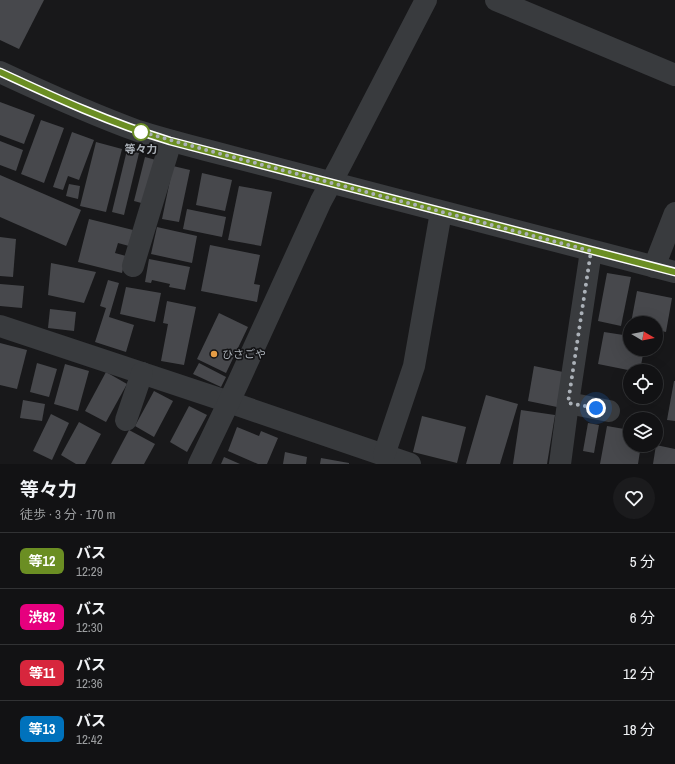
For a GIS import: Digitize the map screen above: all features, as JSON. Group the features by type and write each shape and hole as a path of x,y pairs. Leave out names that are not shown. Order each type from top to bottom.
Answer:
{"street":[{"path":"199,464 321,201 426,0"},
{"path":"496,0 675,75"},
{"path":"0,72 97,115 170,141 675,272"},
{"path":"133,266 170,141"},
{"path":"384,456 414,366 441,212"},
{"path":"654,267 675,213"},
{"path":"560,464 591,251"},
{"path":"0,326 229,402 406,463"},
{"path":"126,420 142,373"},
{"path":"568,403 610,411"}],"building":[{"path":"0,0 44,0 19,49 0,40"},
{"path":"0,102 35,115 24,144 0,135"},
{"path":"41,120 64,128 44,183 21,174"},
{"path":"72,132 94,140 79,180 68,176 63,190 53,187"},
{"path":"0,141 23,150 16,171 0,165"},
{"path":"96,142 122,149 106,212 80,206"},
{"path":"127,150 139,153 124,215 112,212"},
{"path":"145,157 156,160 145,204 134,201"},
{"path":"173,166 190,170 179,222 162,219"},
{"path":"202,173 232,180 225,211 196,205"},
{"path":"0,175 81,210 66,246 0,217"},
{"path":"69,184 80,186 78,199 66,196"},
{"path":"239,186 272,192 261,246 228,240"},
{"path":"187,209 226,217 222,237 183,229"},
{"path":"89,219 133,230 129,246 118,243 115,253 126,256 122,273 78,262"},
{"path":"157,227 197,236 192,263 151,254"},
{"path":"0,237 16,239 13,277 0,276"},
{"path":"210,245 260,255 254,284 260,285 257,302 201,291"},
{"path":"149,259 190,267 185,290 169,287 170,284 152,280 151,283 145,282"},
{"path":"51,263 96,272 84,303 48,295"},
{"path":"607,273 631,277 621,326 598,321"},
{"path":"108,280 119,283 109,317 134,325 126,352 95,342 106,308 100,306"},
{"path":"0,284 24,286 22,308 0,306"},
{"path":"126,287 161,293 155,322 120,314"},
{"path":"637,291 672,298 666,332 663,331 663,316 632,316"},
{"path":"167,301 196,307 184,365 161,361 168,324 163,323"},
{"path":"50,309 76,312 74,331 48,328"},
{"path":"219,313 248,327 226,373 197,359"},
{"path":"604,332 623,335 623,356 643,356 641,364 623,364 623,369 598,364"},
{"path":"0,343 27,350 17,389 0,385"},
{"path":"37,363 57,369 49,397 30,392"},
{"path":"199,363 226,377 221,387 193,374"},
{"path":"65,364 89,371 78,411 54,404"},
{"path":"534,366 563,372 557,407 528,401"},
{"path":"106,372 127,384 106,422 85,411"},
{"path":"675,381 675,421 667,420"},
{"path":"154,391 173,401 154,437 135,426"},
{"path":"486,395 518,404 500,464 466,464"},
{"path":"23,400 45,404 42,421 20,418"},
{"path":"189,406 207,415 187,452 170,442"},
{"path":"521,410 555,415 547,464 513,464"},
{"path":"51,414 69,423 52,460 33,451"},
{"path":"422,416 466,427 457,463 413,452"},
{"path":"79,422 101,434 85,464 76,464 61,455"},
{"path":"588,423 599,425 594,453 583,451"},
{"path":"607,426 623,429 623,452 640,452 638,464 600,464"},
{"path":"237,427 259,436 261,431 278,438 267,464 258,464 228,451"},
{"path":"129,430 155,444 144,464 111,464"},
{"path":"663,446 675,449 675,464 653,464 655,452 663,452"},
{"path":"285,452 307,457 306,464 283,464"},
{"path":"224,457 240,464 221,464"},
{"path":"321,458 349,463 349,464 320,464"}],"bus line":[{"name":"等12","path":"0,72 51,96 118,124 170,141 675,272"}],"place":[{"name":"等々力","path":"141,132"},
{"name":"ひさごや","path":"214,354"}],"route":[{"path":"141,132 139,131 170,141 591,251 568,403 596,408"}]}
